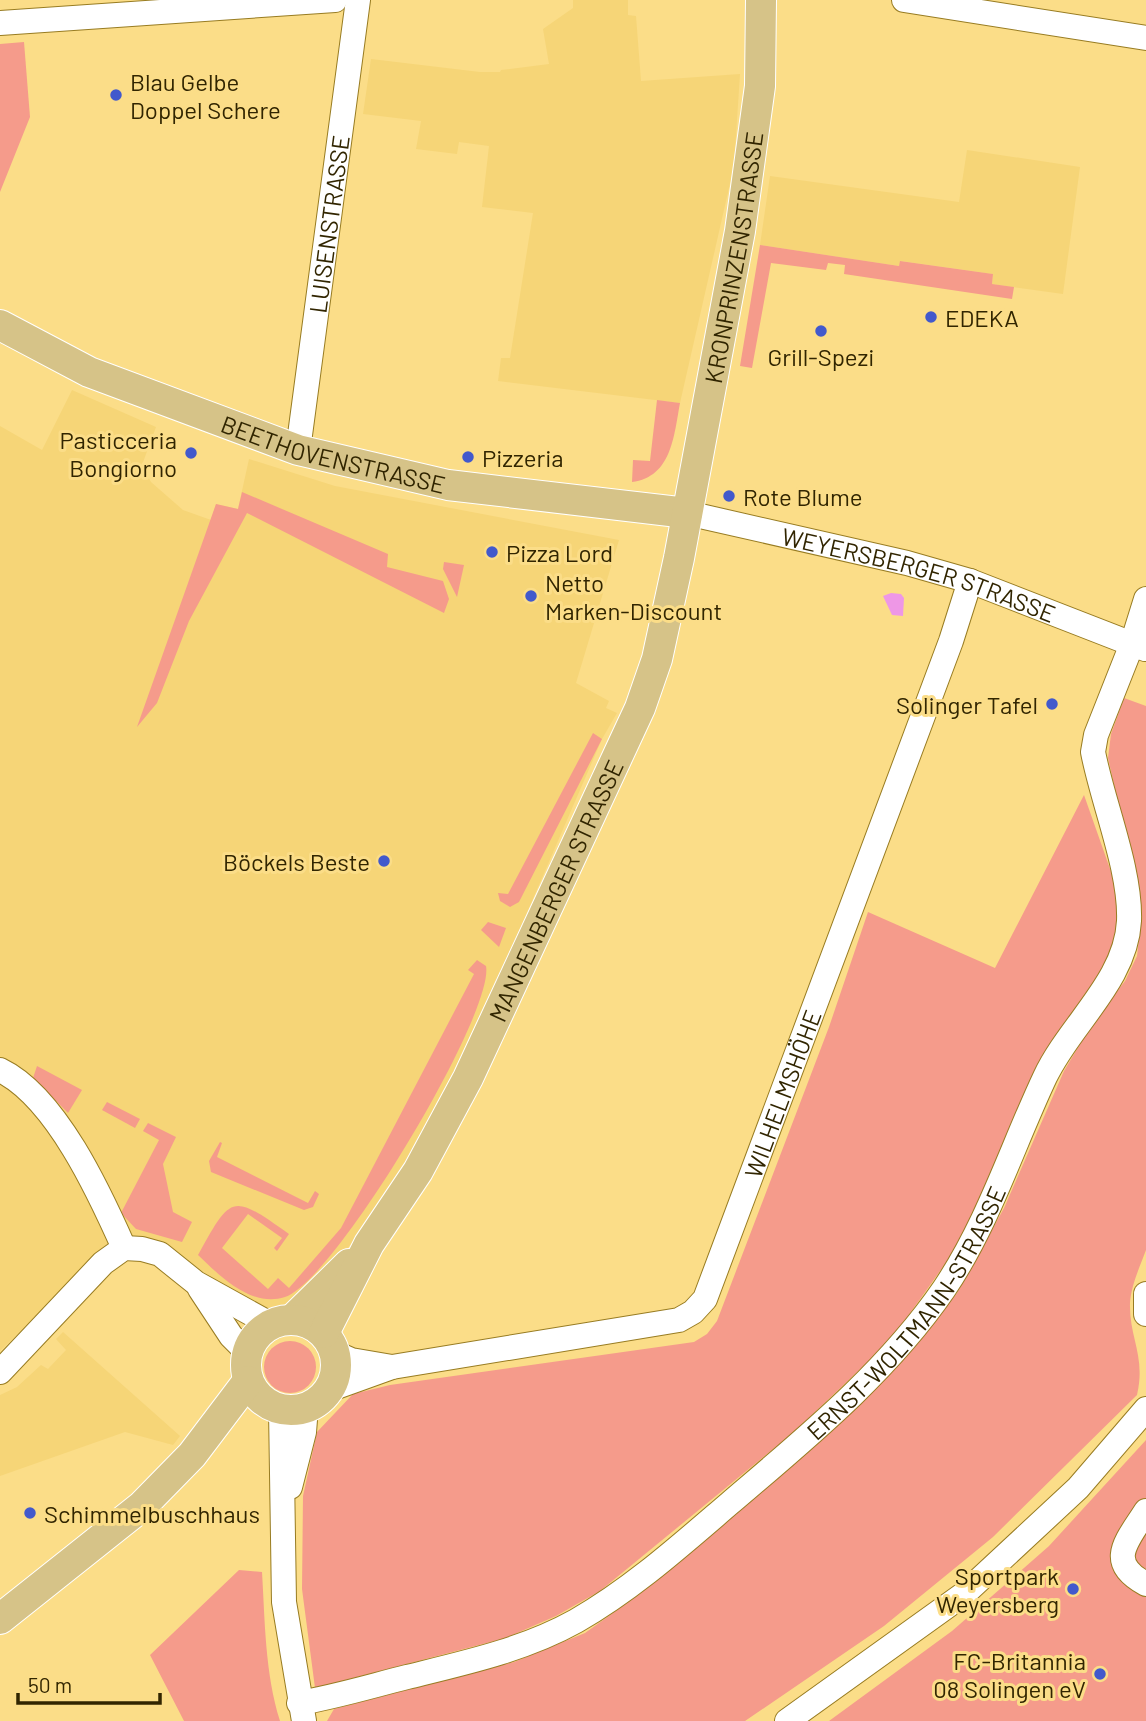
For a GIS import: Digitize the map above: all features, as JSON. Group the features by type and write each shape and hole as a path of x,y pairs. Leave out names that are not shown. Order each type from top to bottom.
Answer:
{"main road":[{"name":"KRONPRINZENSTRASSE","path":"687,513 748,183 760,86 761,0"},
{"name":"BEETHOVENSTRASSE","path":"0,325 89,372 298,450 448,485 687,513"},
{"name":"MANGENBERGER STRASSE","path":"369,1244 281,1322 260,1331 279,1390 336,1366 329,1343 369,1244 418,1171 468,1078 640,708 657,659 687,513"},
{"path":"281,1322 315,1326 329,1343"},
{"path":"0,1619 142,1506 192,1455 279,1390"}],"street":[{"path":"0,23 335,0"},
{"name":"LUISENSTRASSE","path":"298,450 358,0"},
{"path":"904,0 1146,38"},
{"name":"WEYERSBERGER STRASSE","path":"687,513 907,563 970,581 1139,647"},
{"name":"WILHELMSHÖHE","path":"279,1390 393,1367 679,1320 705,1299 951,641 970,581"},
{"name":"ERNST-WOLTMANN-STRASSE","path":"302,1712 511,1649 575,1621 602,1604 702,1527 857,1391 896,1350 944,1289 1020,1140 1051,1066 1113,975 1126,946 1129,920 1126,885 1093,752 1096,735 1139,647 1146,599"},
{"path":"0,1070 11,1075 38,1103 72,1145 124,1248"},
{"path":"0,1373 103,1263 124,1248 160,1254 196,1283 281,1322"},
{"path":"196,1283 231,1336 279,1390 284,1602 302,1712"},
{"path":"1146,1294 1146,1314"},
{"name":"WILHELMSHÖHE","path":"329,1343 351,1360 393,1367"},
{"path":"787,1721 964,1594 1078,1488 1146,1409"},
{"path":"1146,1511 1124,1551 1122,1562 1126,1572 1146,1584"}],"shaded area":[{"path":"573,0 628,0 628,15 636,16 641,81 740,74 734,166 680,403 498,381 501,358 510,358 533,213 482,207 489,146 459,142 457,154 416,149 421,121 363,114 371,59 480,72 500,72 549,64 543,29 573,8"},
{"path":"24,42 30,117 0,192 0,44"},
{"path":"967,150 1080,167 1063,294 992,284 993,274 901,261 899,266 760,245 770,176 959,202"},
{"path":"760,245 899,266 900,261 993,274 992,284 1014,287 1012,299 844,274 845,265 828,263 826,270 771,263 752,368 740,366"},
{"path":"72,390 156,427 142,465 151,482 183,510 211,520 216,504 238,509 249,459 335,486 619,540 576,683 609,701 606,708 617,713 602,739 476,1031 410,1159 359,1235 295,1308 271,1314 222,1285 165,1244 101,1252 0,1351 0,426 42,450"},
{"path":"657,400 680,403 673,441 669,453 656,472 632,482 633,460 650,461"},
{"path":"242,492 388,554 387,567 443,581 449,599 444,613 247,513 189,621 157,703 137,727 216,504 238,509"},
{"path":"444,562 464,565 457,597 443,569"},
{"path":"901,594 904,598 903,616 892,615 883,596"},
{"path":"1124,698 1146,706 1146,1250 1130,1303 1140,1369 1137,1395 993,1537 884,1626 745,1721 327,1721 334,1709 514,1662 585,1633 641,1593 863,1398 907,1354 957,1293 1004,1208 1064,1071 1093,1022 1125,981 1137,956 1142,911 1108,758 1111,734"},
{"path":"593,733 602,739 519,902 510,907 500,901 498,893 508,894"},
{"path":"1084,795 1115,883 1121,921 1100,977 1035,1069 1006,1146 955,1250 891,1340 794,1432 600,1591 556,1616 506,1638 315,1688 302,1589 303,1496 317,1432 353,1394 390,1385 694,1342 707,1334 717,1321 829,1027 868,912 995,968"},
{"path":"488,922 506,928 499,947 481,930"},
{"path":"477,960 486,966 482,993 440,1087 373,1198 339,1245 308,1280 285,1297 260,1298 226,1280 198,1255 219,1220 235,1206 256,1212 289,1234 277,1251 274,1248 282,1238 248,1214 222,1248 268,1289 278,1278 289,1288 341,1228 474,974 468,970"},
{"path":"37,1066 82,1090 68,1113 33,1078"},
{"path":"107,1102 140,1119 135,1128 102,1110"},
{"path":"148,1123 176,1137 163,1164 173,1212 192,1222 182,1242 136,1229 121,1213 159,1140 143,1131"},
{"path":"220,1142 222,1143 217,1157 308,1203 315,1191 319,1194 313,1207 304,1210 211,1172 209,1161"},
{"path":"63,1332 180,1436 173,1445 125,1432 0,1476 0,1395 17,1387 41,1365 48,1369 66,1350 56,1339"},
{"path":"290,1341 300,1343 308,1349 314,1357 314,1377 308,1385 300,1391 290,1393 280,1391 272,1385 266,1377 264,1367 266,1357 272,1349 280,1343"},
{"name":"Sportpark Weyersberg","path":"1146,1440 1146,1721 829,1721 952,1631 1049,1546"},
{"path":"239,1570 262,1572 269,1666 280,1721 184,1721 150,1655"}],"place":[{"name":"Blau Gelbe Doppel Schere","path":"116,95"},
{"name":"EDEKA","path":"931,317"},
{"name":"Grill-Spezi","path":"821,331"},
{"name":"Pasticceria Bongiorno","path":"191,453"},
{"name":"Pizzeria","path":"468,457"},
{"name":"Rote Blume","path":"729,496"},
{"name":"Pizza Lord","path":"492,552"},
{"name":"Netto Marken-Discount","path":"531,596"},
{"name":"Solinger Tafel","path":"1052,704"},
{"name":"Böckels Beste","path":"384,861"},
{"name":"Schimmelbuschhaus","path":"30,1513"},
{"name":"Sportpark Weyersberg","path":"1073,1589"},
{"name":"FC-Britannia 08 Solingen eV","path":"1100,1674"}]}
